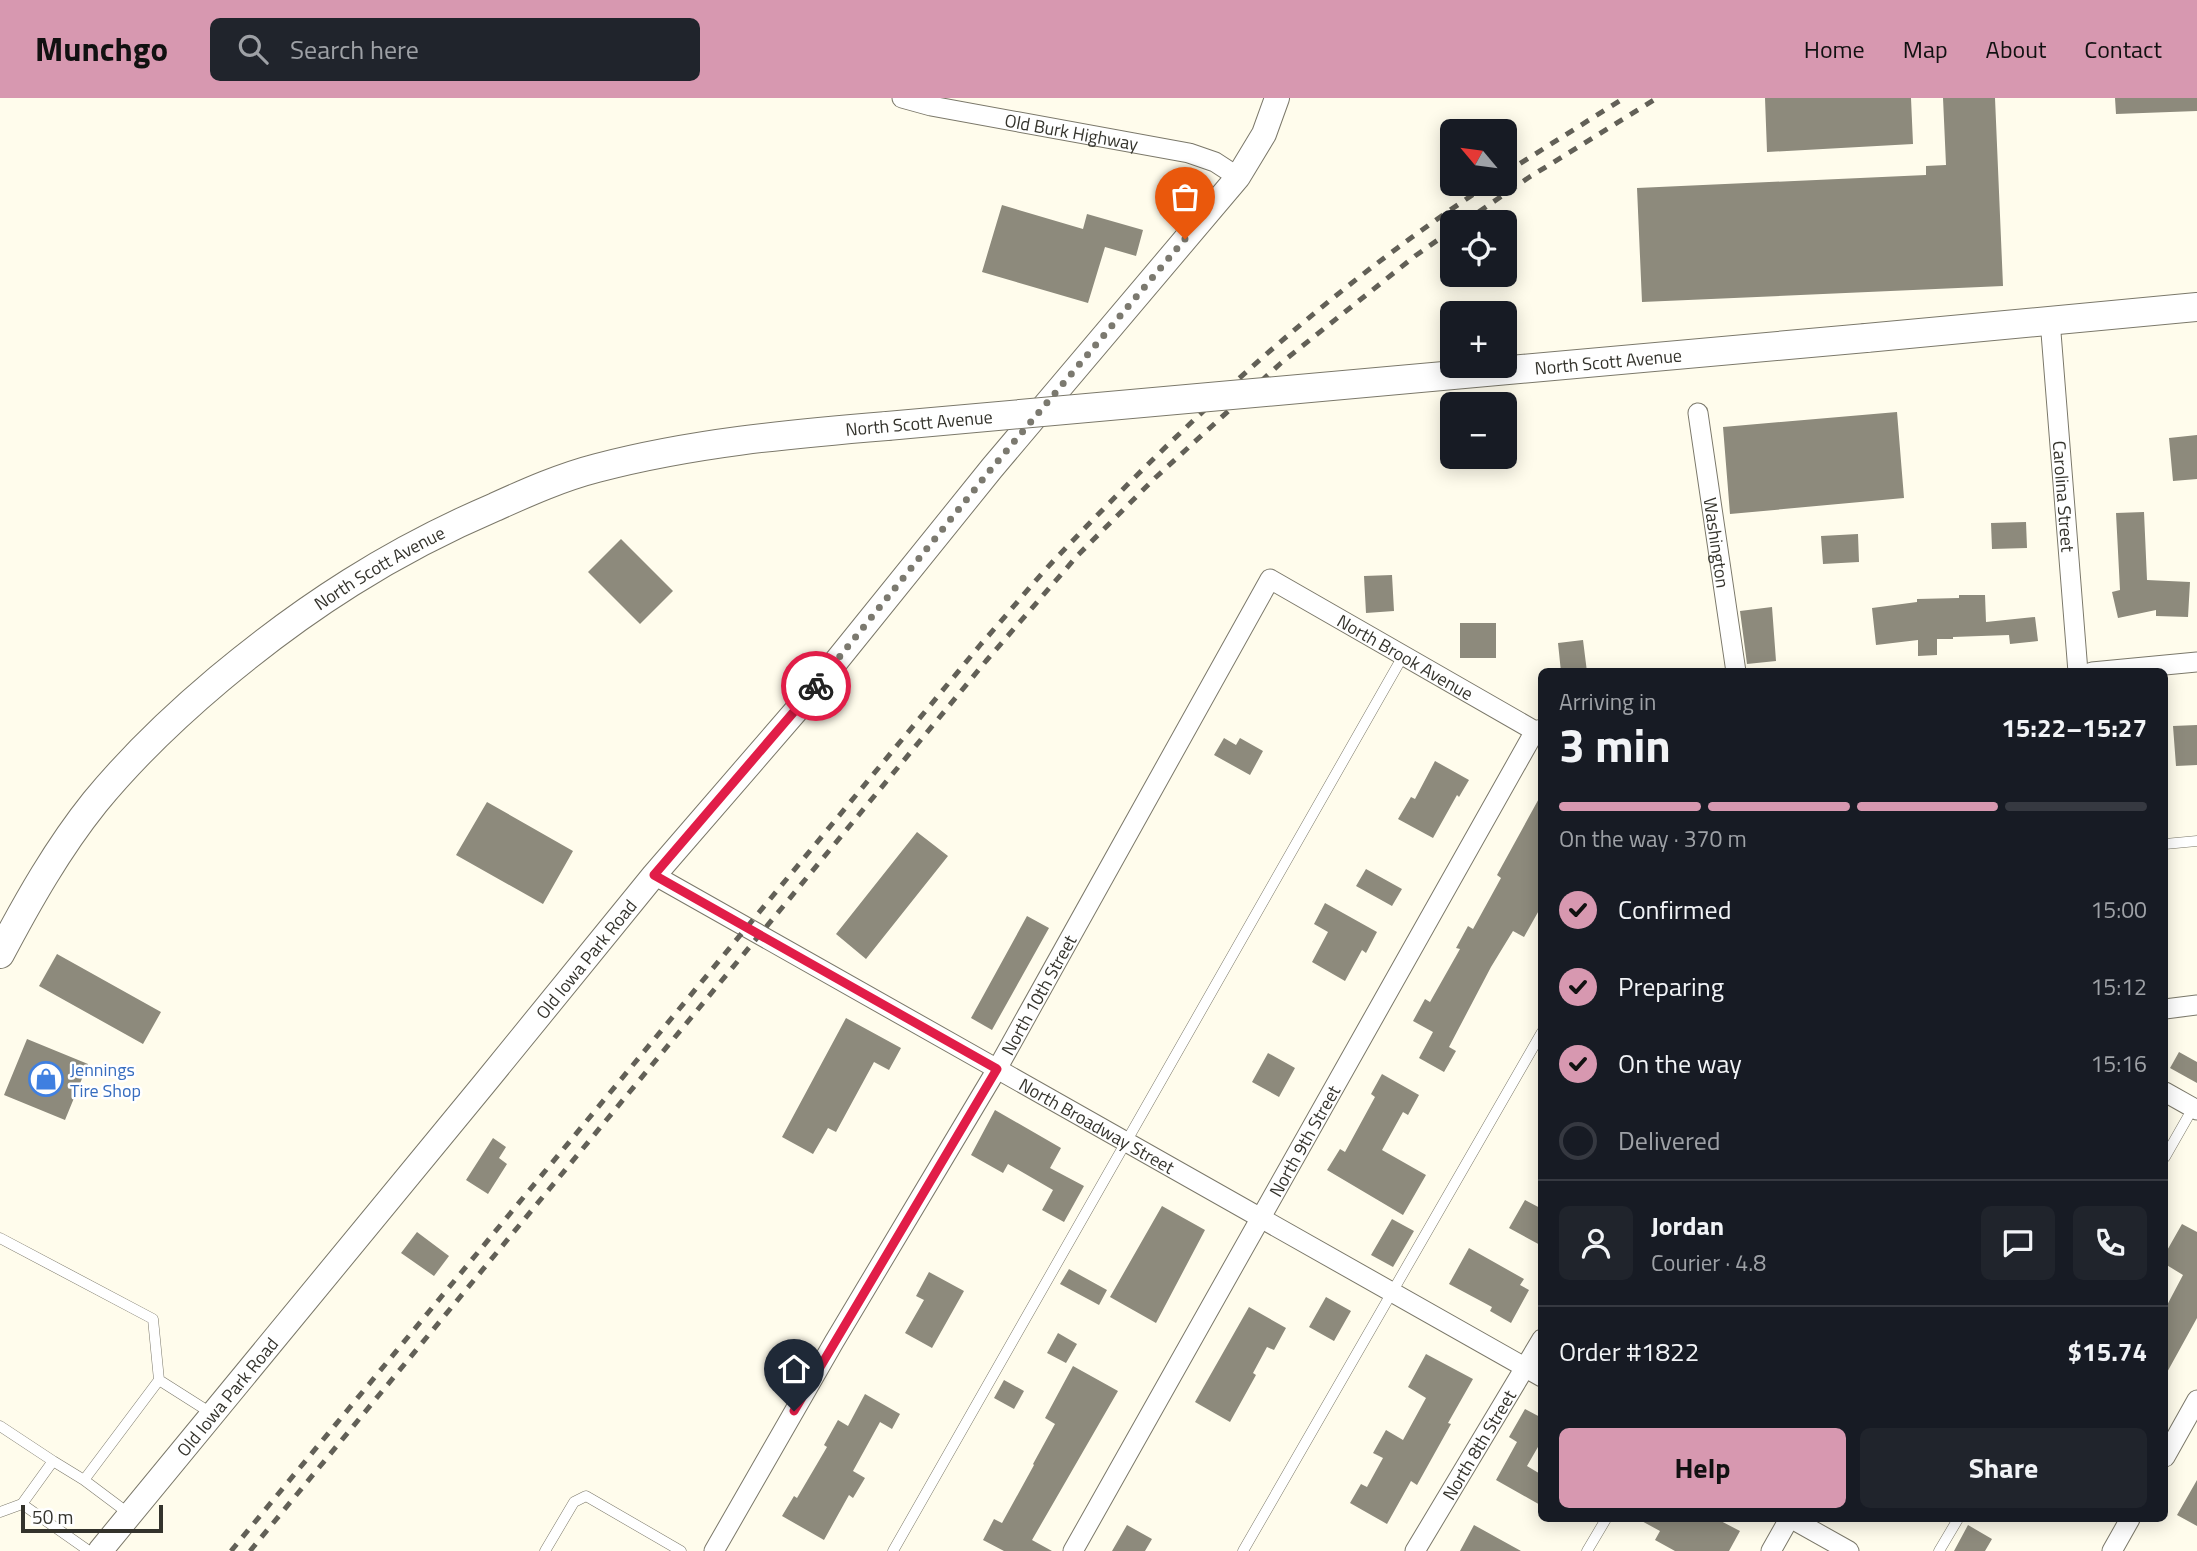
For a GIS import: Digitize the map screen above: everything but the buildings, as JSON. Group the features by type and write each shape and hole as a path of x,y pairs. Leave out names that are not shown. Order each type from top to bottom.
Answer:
{"main road":[{"name":"North Scott Avenue","path":"0,954 26,905 94,803 123,770 190,704 275,633 381,562 442,529 530,491 594,469 687,448 759,437 2197,307"}],"street":[{"name":"Old Burk Highway","path":"902,98 931,106 1189,153 1206,158 1238,177"},
{"name":"Old Iowa Park Road","path":"100,1551 654,875 801,705 992,468 1238,177 1264,134 1277,98"},
{"name":"Carolina Street","path":"2050,320 2078,668"},
{"name":"Washington","path":"1698,412 1735,668"},
{"name":"North Brook Avenue","path":"1270,579 1538,731"},
{"name":"North 10th Street","path":"713,1551 997,1069 1270,579"},
{"path":"2134,668 2197,662"},
{"name":"North 9th Street","path":"1073,1551 1538,734"},
{"name":"North Broadway Street","path":"654,875 1534,1373"},
{"path":"2168,1009 2197,1005"},
{"path":"2168,1094 2195,1109"},
{"name":"North 8th Street","path":"1415,1551 1534,1373"},
{"path":"2168,1452 2197,1400"},
{"path":"1771,1551 1789,1522"},
{"path":"1796,1522 1849,1551"},
{"path":"2112,1551 2128,1522"}],"lane":[{"path":"893,1551 1403,656"},
{"path":"2168,844 2197,841"},
{"path":"1243,1551 1538,1039"},
{"path":"2168,1152 2195,1109"},
{"path":"0,1238 153,1319 159,1380 84,1480"},
{"path":"159,1380 212,1414"},
{"path":"0,1426 84,1480 129,1514"},
{"path":"0,1512 22,1504 53,1461"},
{"path":"545,1551 574,1502 586,1496 681,1551"},
{"path":"22,1504 89,1551"},
{"path":"1587,1551 1604,1522"},
{"path":"1939,1551 1956,1522"}],"railway":[{"path":"1517,165 1624,98"},
{"path":"1481,210 1657,98"},
{"path":"231,1551 981,644 1051,564 1160,452 1265,356 1374,266 1472,196"},
{"path":"250,1551 986,661 1078,555 1155,478 1281,363 1440,238"}],"way so far":[{"path":"816,686 992,468 1185,239"}],"place":[{"name":"Jennings Tire Shop","path":"46,1079"}],"route":[{"path":"794,1411 997,1069 654,875 816,686"}]}
